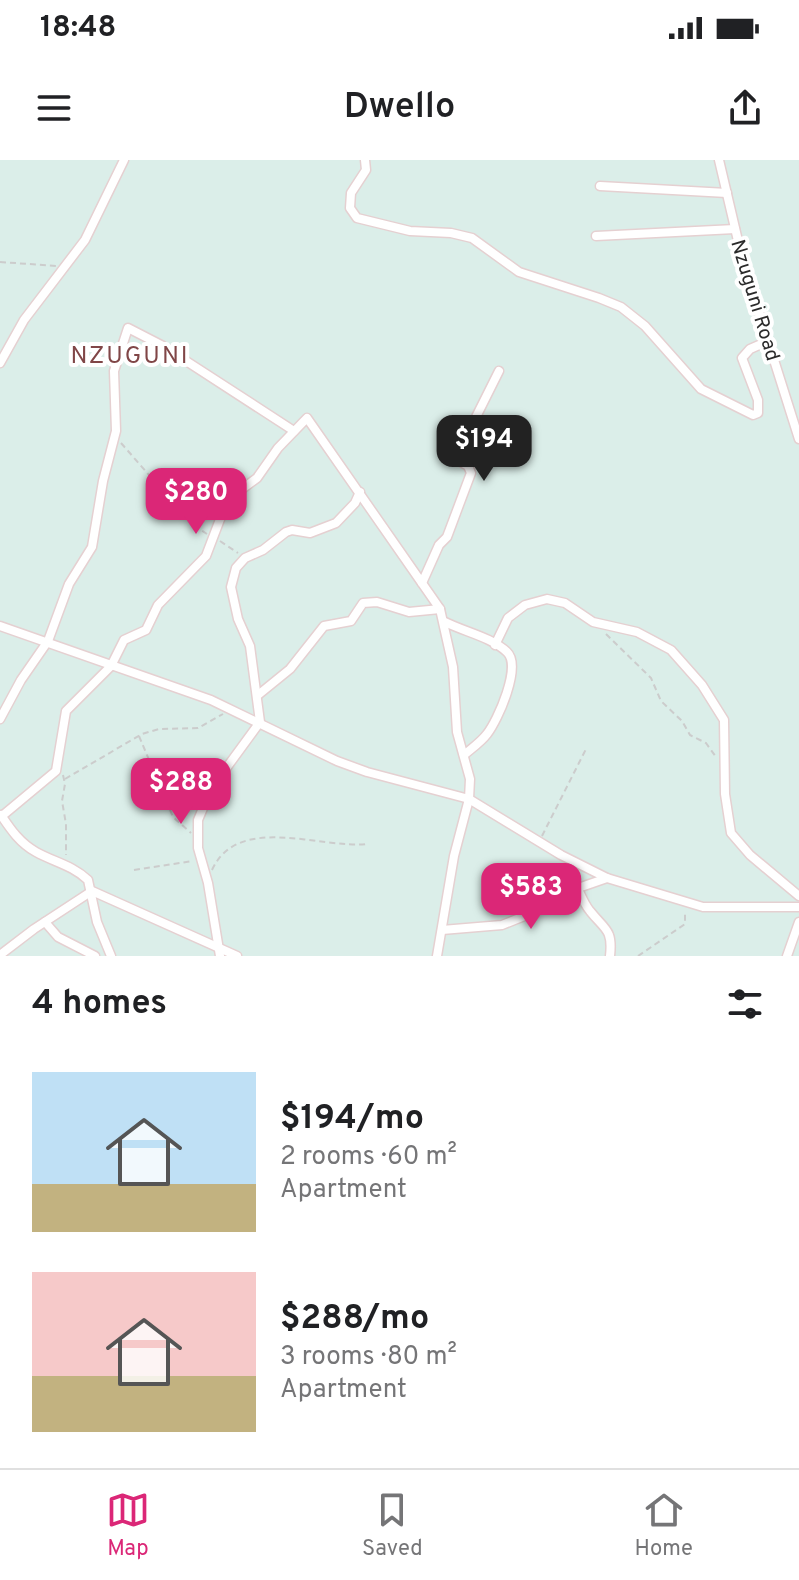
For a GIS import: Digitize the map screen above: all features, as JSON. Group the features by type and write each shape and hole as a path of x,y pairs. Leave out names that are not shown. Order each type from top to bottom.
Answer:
{"street":[{"path":"0,363 24,320 85,240 124,160"},
{"path":"365,160 366,170 351,193 350,208 357,218 410,231 451,233 472,238 519,272 621,307 645,326 701,389 753,415 758,413 758,400 742,358 750,349 768,341"},
{"name":"Nzuguni Road","path":"719,160 743,262 799,439"},
{"path":"600,186 727,193"},
{"path":"596,236 735,229"},
{"path":"0,719 21,680 48,641 69,584 95,540 103,481 115,436 114,371 128,328 163,346 294,431"},
{"path":"422,583 439,545 447,537 471,473 468,466 455,459 499,371"},
{"path":"111,956 97,922 88,880 66,864 35,852 13,833 1,815 56,771 66,711 111,666 124,640 144,633 158,605 206,556 222,514 234,495 257,478 307,418 440,609 445,622 453,667 457,732 470,779 469,799 454,856 437,956"},
{"path":"220,951 197,840 198,820 211,789 260,722 250,646 238,619 231,587 236,568 245,558 263,550 289,530 310,533 336,523 355,503 360,492"},
{"path":"495,645 508,618 537,600 565,603 593,622 622,627 662,644 690,670 714,700 725,726 725,794 731,833 750,855 799,896"},
{"path":"258,695 290,669 324,626 351,621 363,603 377,602 409,612 440,609"},
{"path":"445,622 509,653 514,668 490,730 464,755"},
{"path":"0,626 231,709 303,745 367,772 469,799 561,855 607,878 703,907 799,907"},
{"path":"442,930 502,925 532,913 558,895 607,878"},
{"path":"577,887 588,910 612,938 610,956"},
{"path":"0,955 92,891"},
{"path":"92,891 237,956"},
{"path":"45,922 58,937 95,956"},
{"path":"787,956 799,922"}],"path":[{"path":"0,262 66,267"},
{"path":"115,436 192,524 245,558"},
{"path":"593,622 651,678 661,701 682,721 690,735 711,747 718,762"},
{"path":"65,779 139,736 159,729 204,726 231,709"},
{"path":"139,736 173,817 197,840"},
{"path":"540,841 587,747"},
{"path":"58,765 65,779 62,801 66,824 66,864"},
{"path":"208,883 213,866 224,853 244,841 305,838 341,844 367,844"},
{"path":"134,870 202,861"},
{"path":"638,956 685,924 681,902"}],"district":[{"name":"NZUGUNI","path":"130,355"}]}
